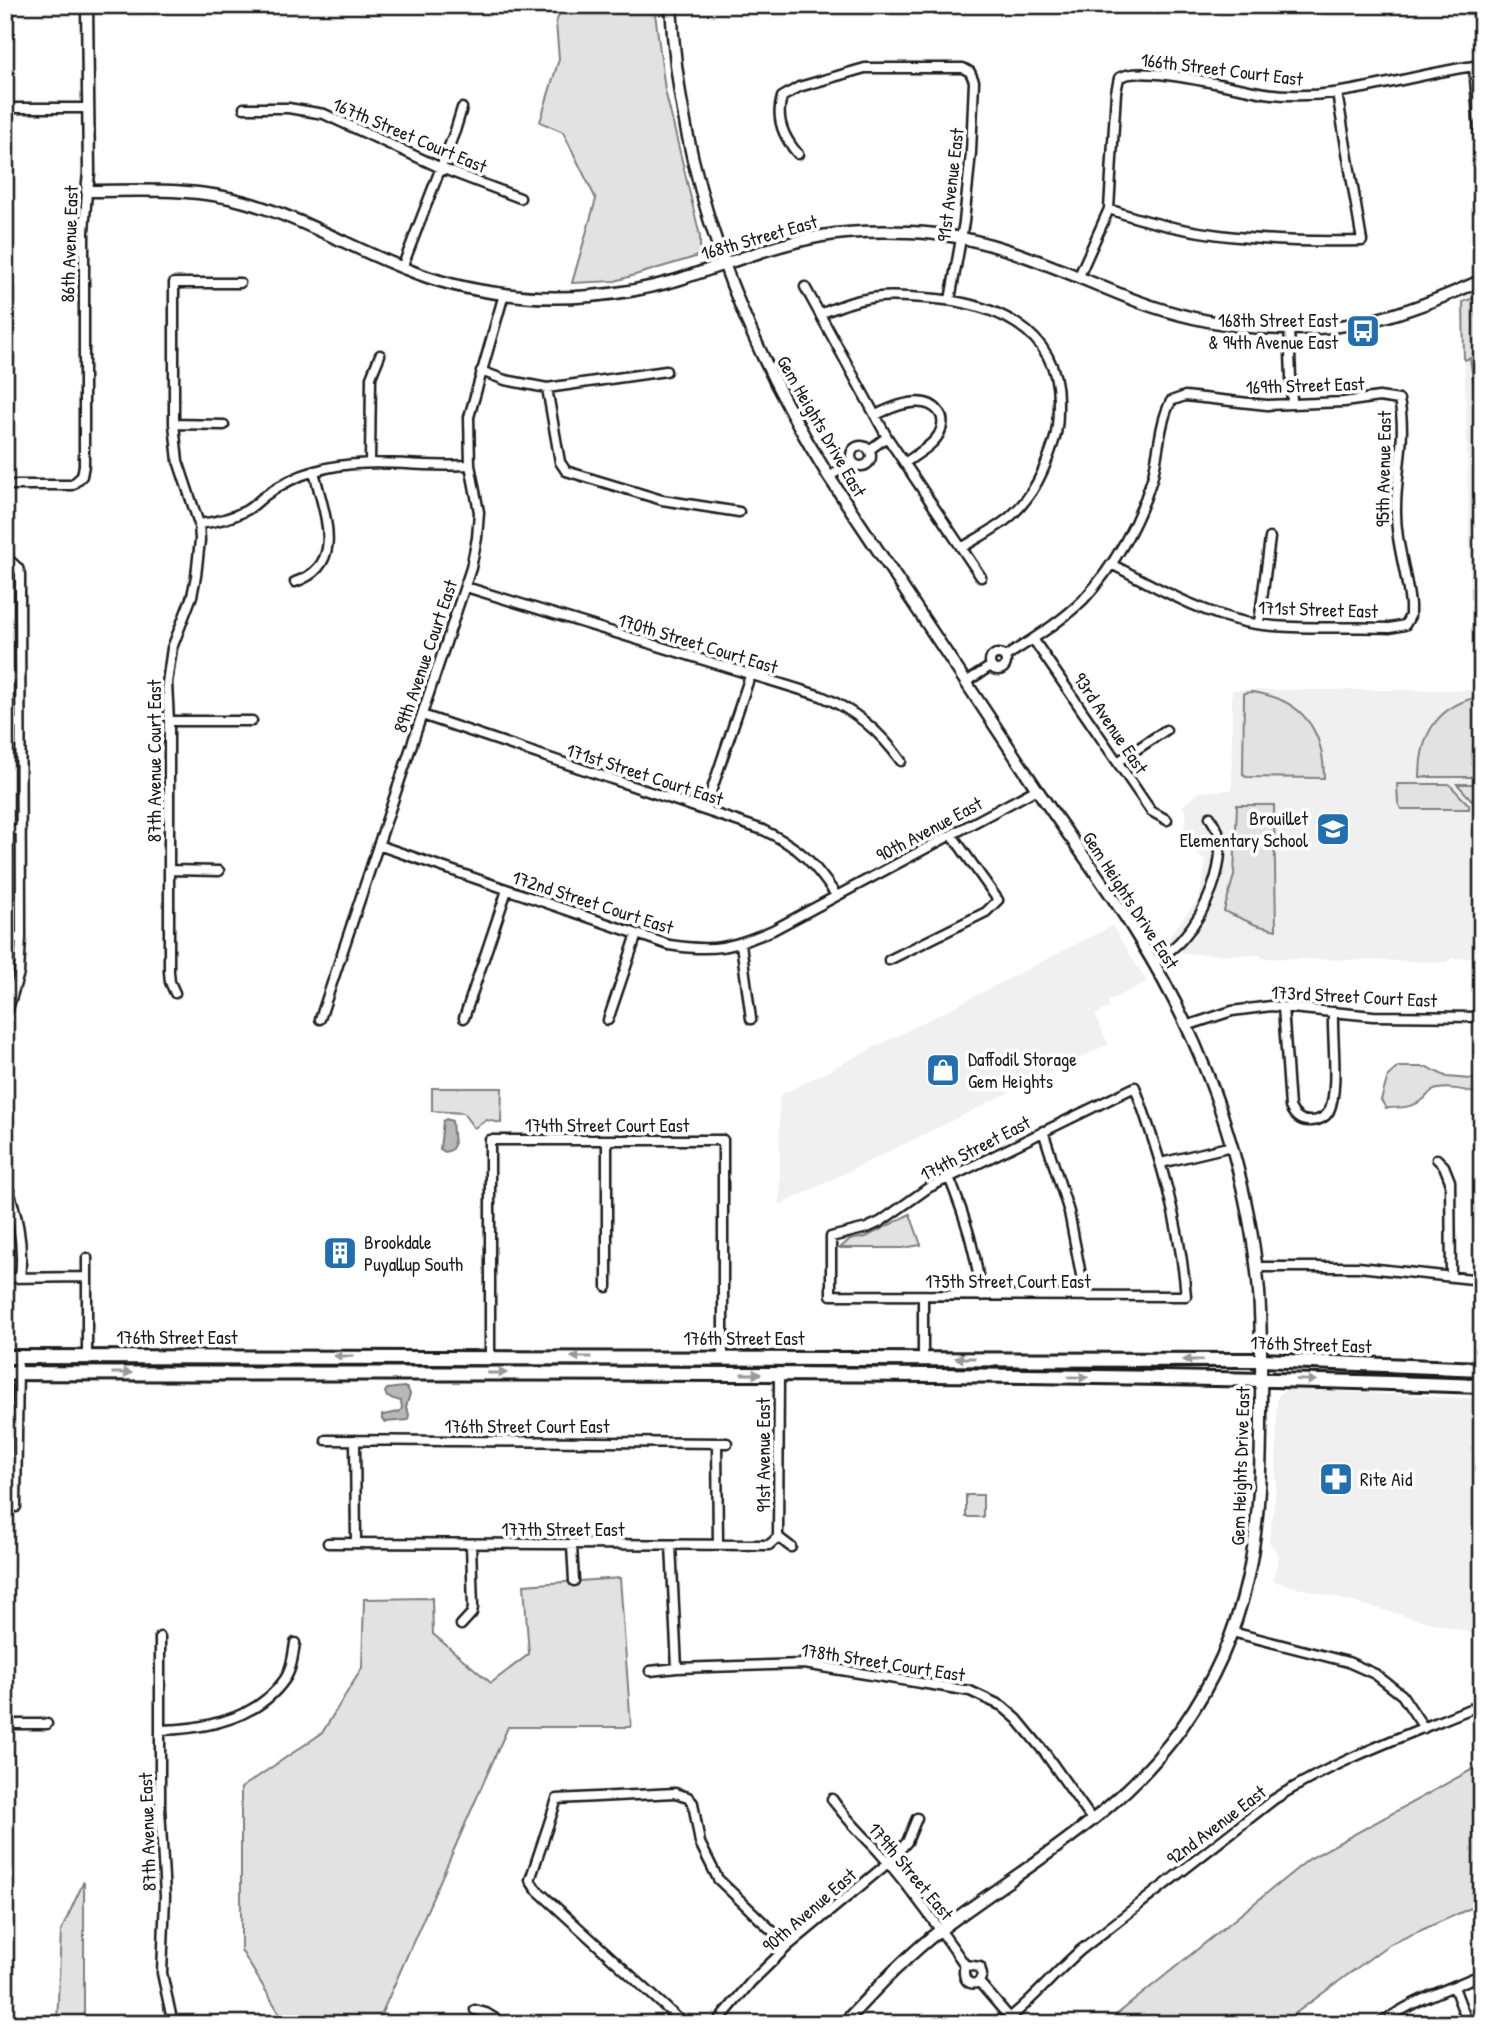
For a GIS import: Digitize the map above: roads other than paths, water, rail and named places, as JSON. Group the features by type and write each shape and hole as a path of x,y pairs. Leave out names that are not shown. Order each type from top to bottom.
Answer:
{"main road":[{"path":"11,1369 80,1364 87,1356"},
{"name":"176th Street East","path":"5,1357 923,1357 1261,1360 1482,1369"},
{"path":"362,1372 369,1364 451,1363 488,1357"},
{"path":"567,1373 616,1365 717,1365 723,1357"},
{"path":"779,1374 784,1365 850,1364 880,1357"},
{"name":"176th Street East","path":"11,1369 1261,1378 1482,1386"}],"street":[{"name":"86th Avenue East","path":"5,485 72,485 82,476 84,465 84,232 89,173 87,5"},
{"name":"Gem Heights Drive East","path":"671,5 686,126 705,205 724,265 759,351 829,477 1136,932 1154,963 1203,1064 1232,1146 1248,1213 1256,1267 1261,1360 1259,1517 1254,1556 1232,1632 1210,1681 1184,1724 1141,1776 1093,1821 940,1930 843,2024"},
{"path":"1478,65 1482,167"},
{"name":"166th Street Court East","path":"1108,209 1116,92 1119,78 1124,75 1159,74 1286,95 1336,93 1478,65"},
{"name":"91st Avenue East","path":"798,154 789,144 781,125 780,103 784,94 799,87 865,68 963,68 972,74 975,93 966,210 950,300"},
{"path":"1079,276 1108,209 1167,226 1284,242 1362,241 1336,93"},
{"path":"5,108 87,108"},
{"name":"167th Street Court East","path":"244,108 288,108 324,114 440,168 520,198"},
{"path":"402,268 461,108"},
{"name":"168th Street East","path":"87,191 192,192 246,202 311,226 402,268 458,286 504,295 599,295 653,286 794,242 846,233 918,232 961,238 1010,250 1169,312 1222,323 1320,328 1373,320 1420,305 1482,280"},
{"name":"87th Avenue Court East","path":"175,993 169,972 167,683 172,648 197,576 199,524 178,461 174,424 174,283 240,283"},
{"path":"805,287 887,438 981,578"},
{"name":"89th Avenue Court East","path":"320,1019 466,587 479,525 470,465 469,417 504,295"},
{"path":"820,314 847,303 884,297 950,300 1002,315 1016,322 1037,339 1048,354 1058,382 1058,426 1048,459 1033,491 1010,517 963,548"},
{"path":"1289,327 1292,403"},
{"path":"370,463 371,377 380,355"},
{"path":"481,371 505,380 547,388 666,371"},
{"path":"547,388 560,462 566,471 662,499 739,512"},
{"name":"169th Street East","path":"1111,564 1130,531 1151,482 1165,416 1171,401 1177,397 1196,396 1245,404 1344,402 1379,397 1399,400"},
{"name":"95th Avenue East","path":"1399,400 1402,454 1396,510 1399,543 1409,591 1408,621"},
{"path":"876,415 903,404 921,403 933,406 939,412 942,418 940,433 905,463"},
{"path":"174,424 224,425"},
{"path":"869,450 887,438"},
{"path":"862,446 869,450 871,458 866,464 859,466 852,462 850,454 855,447 862,446"},
{"path":"829,477 852,462"},
{"path":"199,524 229,518 248,509 283,484 314,471 370,463 470,465"},
{"path":"295,582 315,574 328,550 314,471"},
{"path":"1259,623 1270,538"},
{"path":"5,1020 19,973 21,938 20,574 18,568 6,556"},
{"path":"966,682 991,666 996,670 1003,669 1005,657 1033,639 1082,600 1111,564"},
{"name":"171st Street East","path":"1111,564 1223,615 1249,622 1290,626 1390,628 1399,627 1408,621"},
{"name":"170th Street Court East","path":"466,587 835,702 873,727 901,761"},
{"name":"93rd Avenue East","path":"1033,639 1151,811 1167,820"},
{"path":"705,810 750,676"},
{"name":"171st Street Court East","path":"422,715 763,830 800,850 819,870 836,895"},
{"path":"169,721 252,721"},
{"path":"5,723 19,723"},
{"path":"1119,761 1166,730"},
{"name":"90th Avenue East","path":"836,895 1037,789"},
{"path":"1154,963 1182,940 1203,910 1215,880 1219,850 1218,832 1210,817"},
{"path":"5,830 20,830"},
{"path":"889,960 986,912 998,900 952,835"},
{"name":"172nd Street Court East","path":"378,845 637,934 690,948 741,944 773,930 836,895"},
{"path":"170,870 219,871"},
{"path":"464,1018 507,890"},
{"path":"608,1020 637,934"},
{"path":"5,938 21,938"},
{"path":"741,944 751,1019"},
{"name":"173rd Street Court East","path":"1186,1026 1250,1007 1283,1007 1373,1016 1482,1017"},
{"path":"1283,1007 1290,1107 1294,1115 1308,1122 1322,1118 1330,1109 1334,1085 1333,1013"},
{"name":"174th Street East","path":"831,1294 831,1237 880,1222 928,1188 1135,1087 1161,1163"},
{"path":"1043,1131 1069,1212 1085,1296"},
{"name":"174th Street Court East","path":"488,1357 491,1140 723,1140 723,1357"},
{"path":"607,1140 607,1287"},
{"path":"1161,1163 1232,1146"},
{"path":"1437,1159 1444,1166 1450,1181 1451,1276"},
{"name":"175th Street Court East","path":"831,1294 1186,1296 1179,1235 1161,1163"},
{"path":"949,1177 968,1225 978,1265 981,1296"},
{"path":"5,1179 17,1212 20,1230 20,1278"},
{"path":"87,1258 87,1356"},
{"path":"1256,1267 1339,1266 1482,1279"},
{"path":"5,1278 87,1278"},
{"path":"923,1296 923,1357"},
{"path":"11,1369 16,1507"},
{"name":"91st Avenue East","path":"778,1537 779,1374"},
{"name":"176th Street Court East","path":"326,1440 727,1443"},
{"path":"355,1440 356,1543"},
{"path":"717,1443 718,1545"},
{"path":"778,1537 790,1547"},
{"name":"177th Street East","path":"328,1543 769,1545 778,1537"},
{"path":"461,1625 472,1613 473,1606 471,1544"},
{"path":"572,1545 574,1581"},
{"path":"671,1545 677,1668"},
{"path":"1232,1632 1348,1662 1375,1674 1402,1695 1424,1728"},
{"name":"87th Avenue East","path":"160,1637 161,1841 165,1896 162,1973 173,2024"},
{"path":"160,1730 188,1730 213,1725 239,1717 256,1707 286,1678 295,1643"},
{"name":"178th Street Court East","path":"650,1671 804,1664 958,1688 984,1696 1002,1706 1029,1731 1093,1821"},
{"name":"92nd Avenue East","path":"1006,2021 1082,1949 1273,1800 1315,1776 1482,1704"},
{"path":"5,1724 47,1724"},
{"path":"684,2024 535,1888 530,1880 557,1799 675,1793 688,1797 693,1803 700,1843 718,1879 788,1946"},
{"name":"179th Street East","path":"832,1799 844,1817 888,1863 965,1965 979,1967 982,1975 979,1982"},
{"name":"90th Avenue East","path":"716,2024 751,1982 788,1946 888,1863 907,1842 917,1818"},
{"name":"179th Street East","path":"965,1965 963,1974 967,1982 979,1982"},
{"path":"1381,2024 1396,2012 1429,1994 1473,1978"},
{"name":"179th Street East","path":"979,1982 1006,2021"},
{"path":"1454,1987 1468,2024"},
{"path":"475,2010 504,2024"}],"place":[{"name":"168th Street East & 94th Avenue East","path":"1363,331"},
{"name":"Brouillet Elementary School","path":"1333,829"},
{"name":"Daffodil Storage Gem Heights","path":"943,1070"},
{"name":"Brookdale Puyallup South","path":"340,1253"},
{"name":"Rite Aid","path":"1336,1479"}]}
